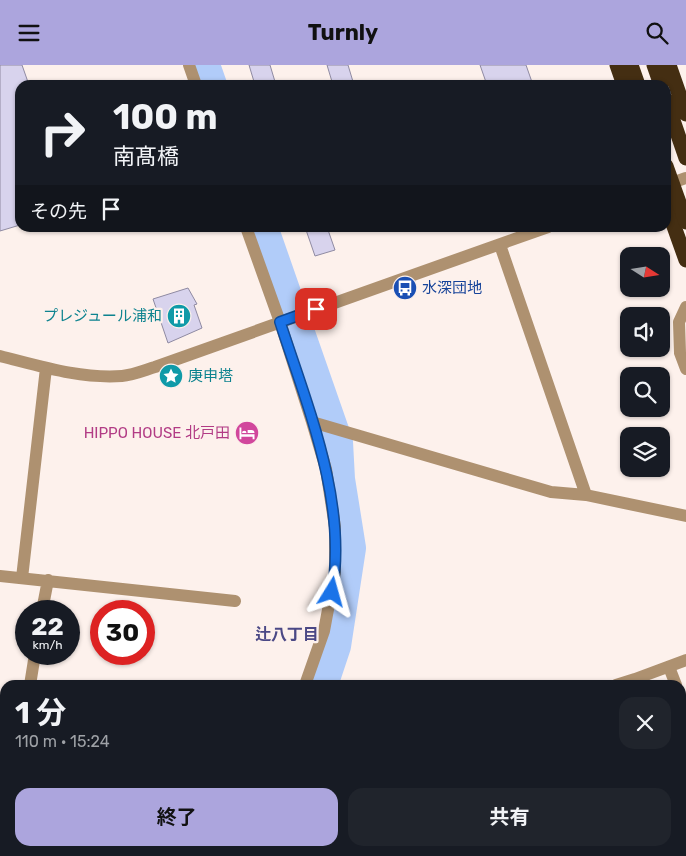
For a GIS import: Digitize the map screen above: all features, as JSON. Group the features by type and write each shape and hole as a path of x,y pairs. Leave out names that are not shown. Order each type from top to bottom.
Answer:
{"highway":[{"path":"617,65 622,80"},
{"path":"630,65 636,80"},
{"path":"654,65 659,80"},
{"path":"669,65 686,114"},
{"path":"671,114 686,158"},
{"path":"671,180 686,222"},
{"path":"671,218 686,260"}],"street":[{"path":"189,65 194,80"},
{"path":"671,183 686,178"},
{"path":"248,232 283,321 326,469 335,527 335,572 324,631 307,680"},
{"path":"0,356 80,375 123,376 156,367 535,232"},
{"path":"500,245 586,495"},
{"path":"686,307 680,322 680,353 686,369"},
{"path":"22,578 46,368"},
{"path":"312,422 551,492 586,495 686,516"},
{"path":"0,576 235,601"},
{"path":"44,600 48,581"},
{"path":"631,680 686,660"},
{"path":"31,680 34,665"},
{"path":"669,667 674,680"}],"building":[{"path":"0,65 22,65 27,80 15,80 15,226 0,231"},
{"path":"249,65 270,65 274,80 254,80"},
{"path":"327,65 348,65 352,80 332,80"},
{"path":"480,65 526,65 531,80 485,80"},
{"path":"307,232 329,232 335,250 315,256"},
{"name":"プレジュール浦和","path":"188,288 197,304 194,305 202,328 168,343 153,299"}],"waterway":[{"path":"204,65 209,80"},
{"path":"264,232 337,442 339,479 350,548 335,646 324,680"}],"place":[{"name":"水深団地","path":"405,288"},
{"name":"プレジュール浦和","path":"179,316"},
{"name":"庚申塔","path":"171,376"},
{"name":"HIPPO HOUSE 北戸田","path":"247,433"}],"district":[{"name":"辻八丁目","path":"287,634"}],"route":[{"path":"316,309 280,322 326,469 335,527 335,572 332,592"}]}
